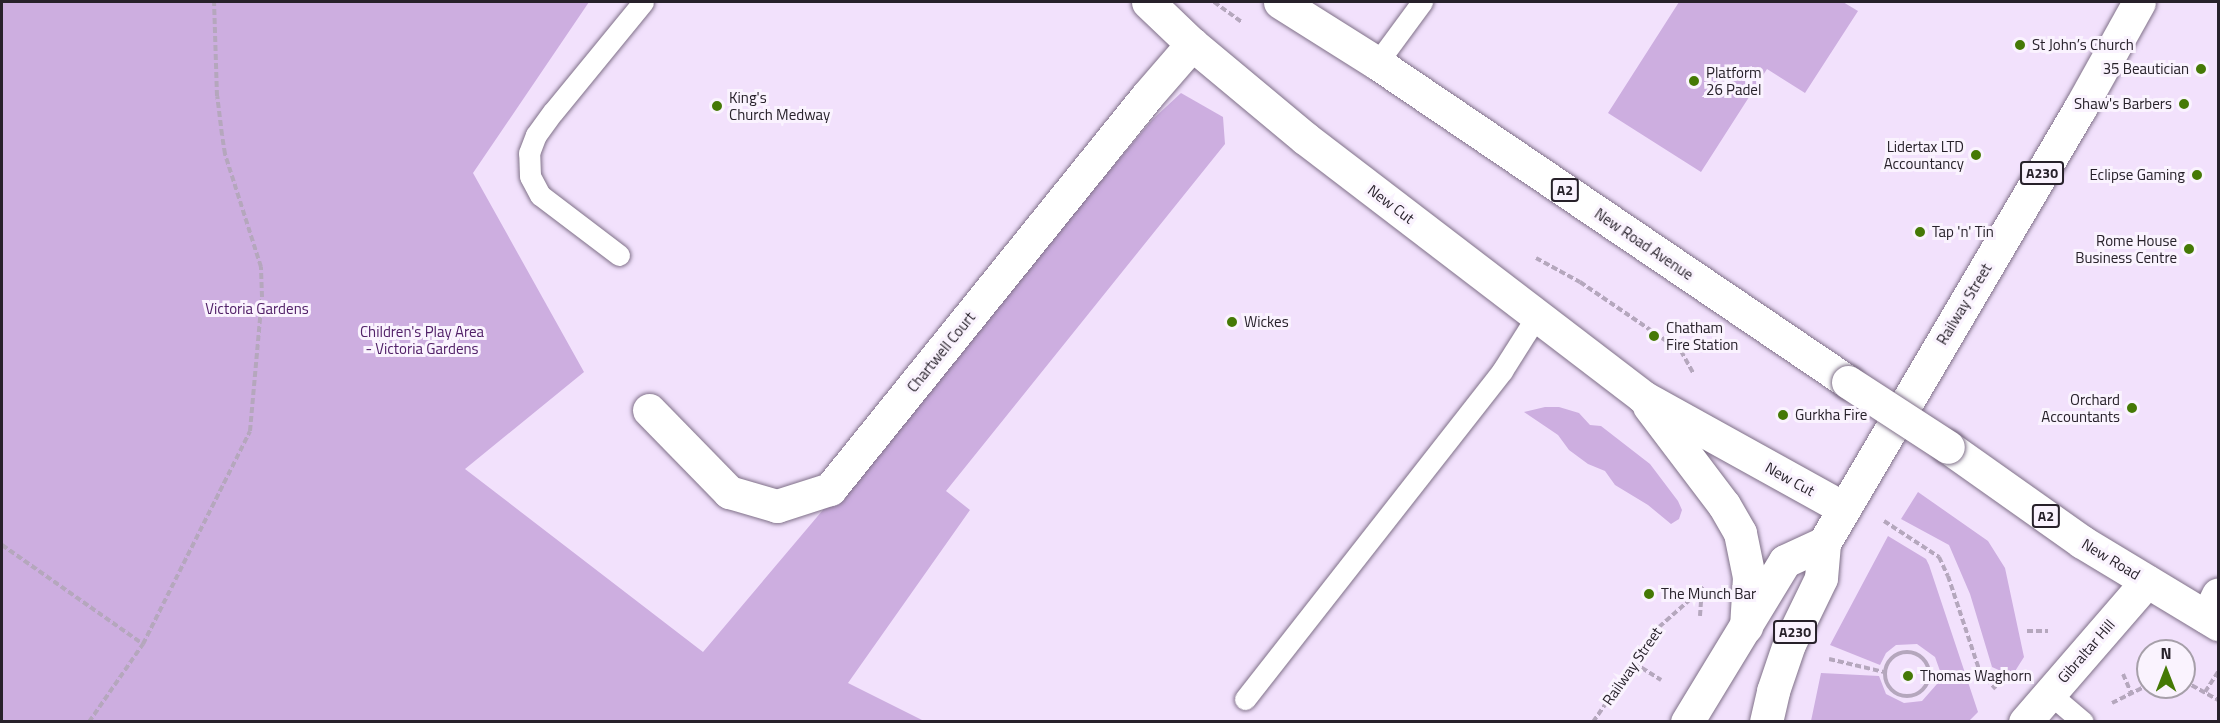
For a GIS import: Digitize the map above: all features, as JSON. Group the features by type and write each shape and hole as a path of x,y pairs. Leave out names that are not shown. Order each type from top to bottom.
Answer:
{"main road":[{"name":"New Cut","path":"1148,2 1192,44 1306,139 1538,314 1643,397 1843,508"},
{"name":"New Road Avenue","path":"1280,2 1377,63 1848,382 1948,447"},
{"name":"Railway Street","path":"1766,722 1773,691 1786,653 1821,578 1824,543 2080,108 2139,2"},
{"name":"Chartwell Court","path":"649,410 729,492 777,506 830,489 1147,96 1192,44"},
{"name":"New Cut","path":"1643,397 1724,505 1740,533 1749,578 1746,627"},
{"name":"New Road","path":"1948,447 2082,542 2147,581 2215,611"},
{"name":"A230","path":"1687,722 1785,561 1824,543"},
{"name":"Gibraltar Hill","path":"2025,722 2147,581"}],"lane":[{"path":"619,255 540,195 530,176 529,153 536,135 553,112 643,2"},
{"path":"1377,63 1422,2"},
{"path":"1245,699 1502,371 1538,314"},
{"path":"2050,693 2082,722"}],"path":[{"path":"89,722 143,645 250,431 262,297 261,267 225,154 217,96 214,2"},
{"path":"1213,2 1246,25"},
{"path":"1884,521 1939,557 1948,576 1980,672 1990,685"},
{"path":"2,545 143,645"},
{"name":"Railway Street","path":"1593,722 1659,627 1702,590"},
{"path":"1905,652 1912,653 1925,661 1929,676 1924,689 1912,696 1905,696 1888,686 1884,672 1891,658 1905,652"},
{"path":"1826,658 1884,672"},
{"path":"2205,692 2218,672"},
{"path":"2196,687 2218,700"}],"green space":[{"name":"Victoria Gardens","path":"2,2 589,2 473,173 584,372 465,469 703,652 1153,119 1181,93 1223,117 1225,144 946,491 970,510 848,683 924,721 2,721"},
{"name":"Platform 26 Padel","path":"1679,2 1843,2 1858,11 1805,93 1767,69 1701,172 1608,113"},
{"path":"1545,407 1559,407 1579,413 1590,425 1601,426 1650,464 1678,501 1682,510 1679,519 1671,524 1648,505 1615,485 1605,471 1588,464 1569,450 1558,435 1524,412"},
{"path":"1918,492 1988,541 2005,568 2024,657 2012,676 1992,667 1970,594 1949,545 1901,519"},
{"path":"1888,536 1926,559 1929,565 1978,712 1969,721 1811,721 1821,673 1879,676 1886,694 1904,703 1922,701 1937,684 1940,671 1935,657 1917,644 1896,645 1886,653 1880,665 1830,645"}],"place":[{"name":"St John’s Church","path":"2020,45"},
{"name":"35 Beautician","path":"2201,69"},
{"name":"Platform 26 Padel","path":"1694,81"},
{"name":"Shaw's Barbers","path":"2184,104"},
{"name":"King's Church Medway","path":"717,106"},
{"name":"Lidertax LTD Accountancy","path":"1976,155"},
{"name":"Eclipse Gaming","path":"2197,175"},
{"name":"Tap 'n' Tin","path":"1920,232"},
{"name":"Rome House Business Centre","path":"2189,249"},
{"name":"Wickes","path":"1232,322"},
{"name":"Chatham Fire Station","path":"1654,336"},
{"name":"Orchard Accountants","path":"2132,408"},
{"name":"Gurkha Fire","path":"1783,415"},
{"name":"The Munch Bar","path":"1649,594"},
{"name":"Thomas Waghorn","path":"1908,676"}],"park label":[{"name":"Children's Play Area - Victoria Gardens","path":"422,340"}]}
